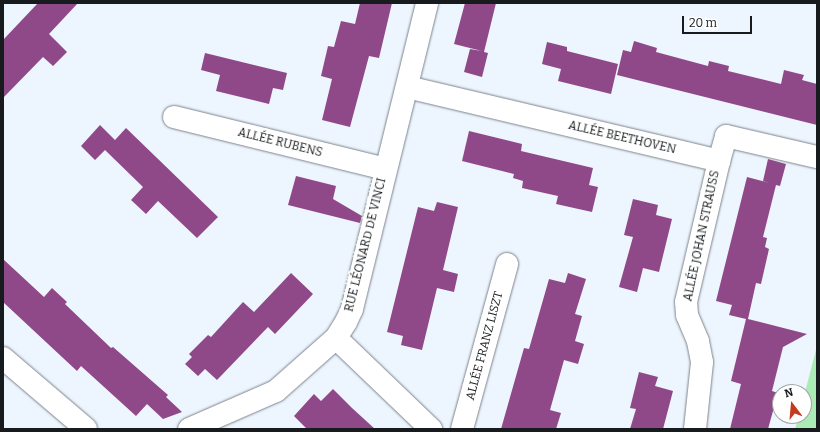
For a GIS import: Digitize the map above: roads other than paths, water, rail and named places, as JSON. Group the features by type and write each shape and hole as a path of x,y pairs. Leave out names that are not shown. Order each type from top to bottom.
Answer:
{"street":[{"name":"RUE LÉONARD DE VINCI","path":"188,429 276,391 336,338 352,309 427,3"},
{"name":"ALLÉE BEETHOVEN","path":"407,87 719,161"},
{"name":"ALLÉE RUBENS","path":"174,117 386,169"},
{"path":"719,161 726,136 817,157"},
{"name":"ALLÉE JOHAN STRAUSS","path":"695,429 702,362 698,342 687,314 686,302 719,161"},
{"name":"ALLÉE FRANZ LISZT","path":"462,429 507,264"},
{"path":"336,338 431,429"},
{"path":"3,358 86,429"}]}
